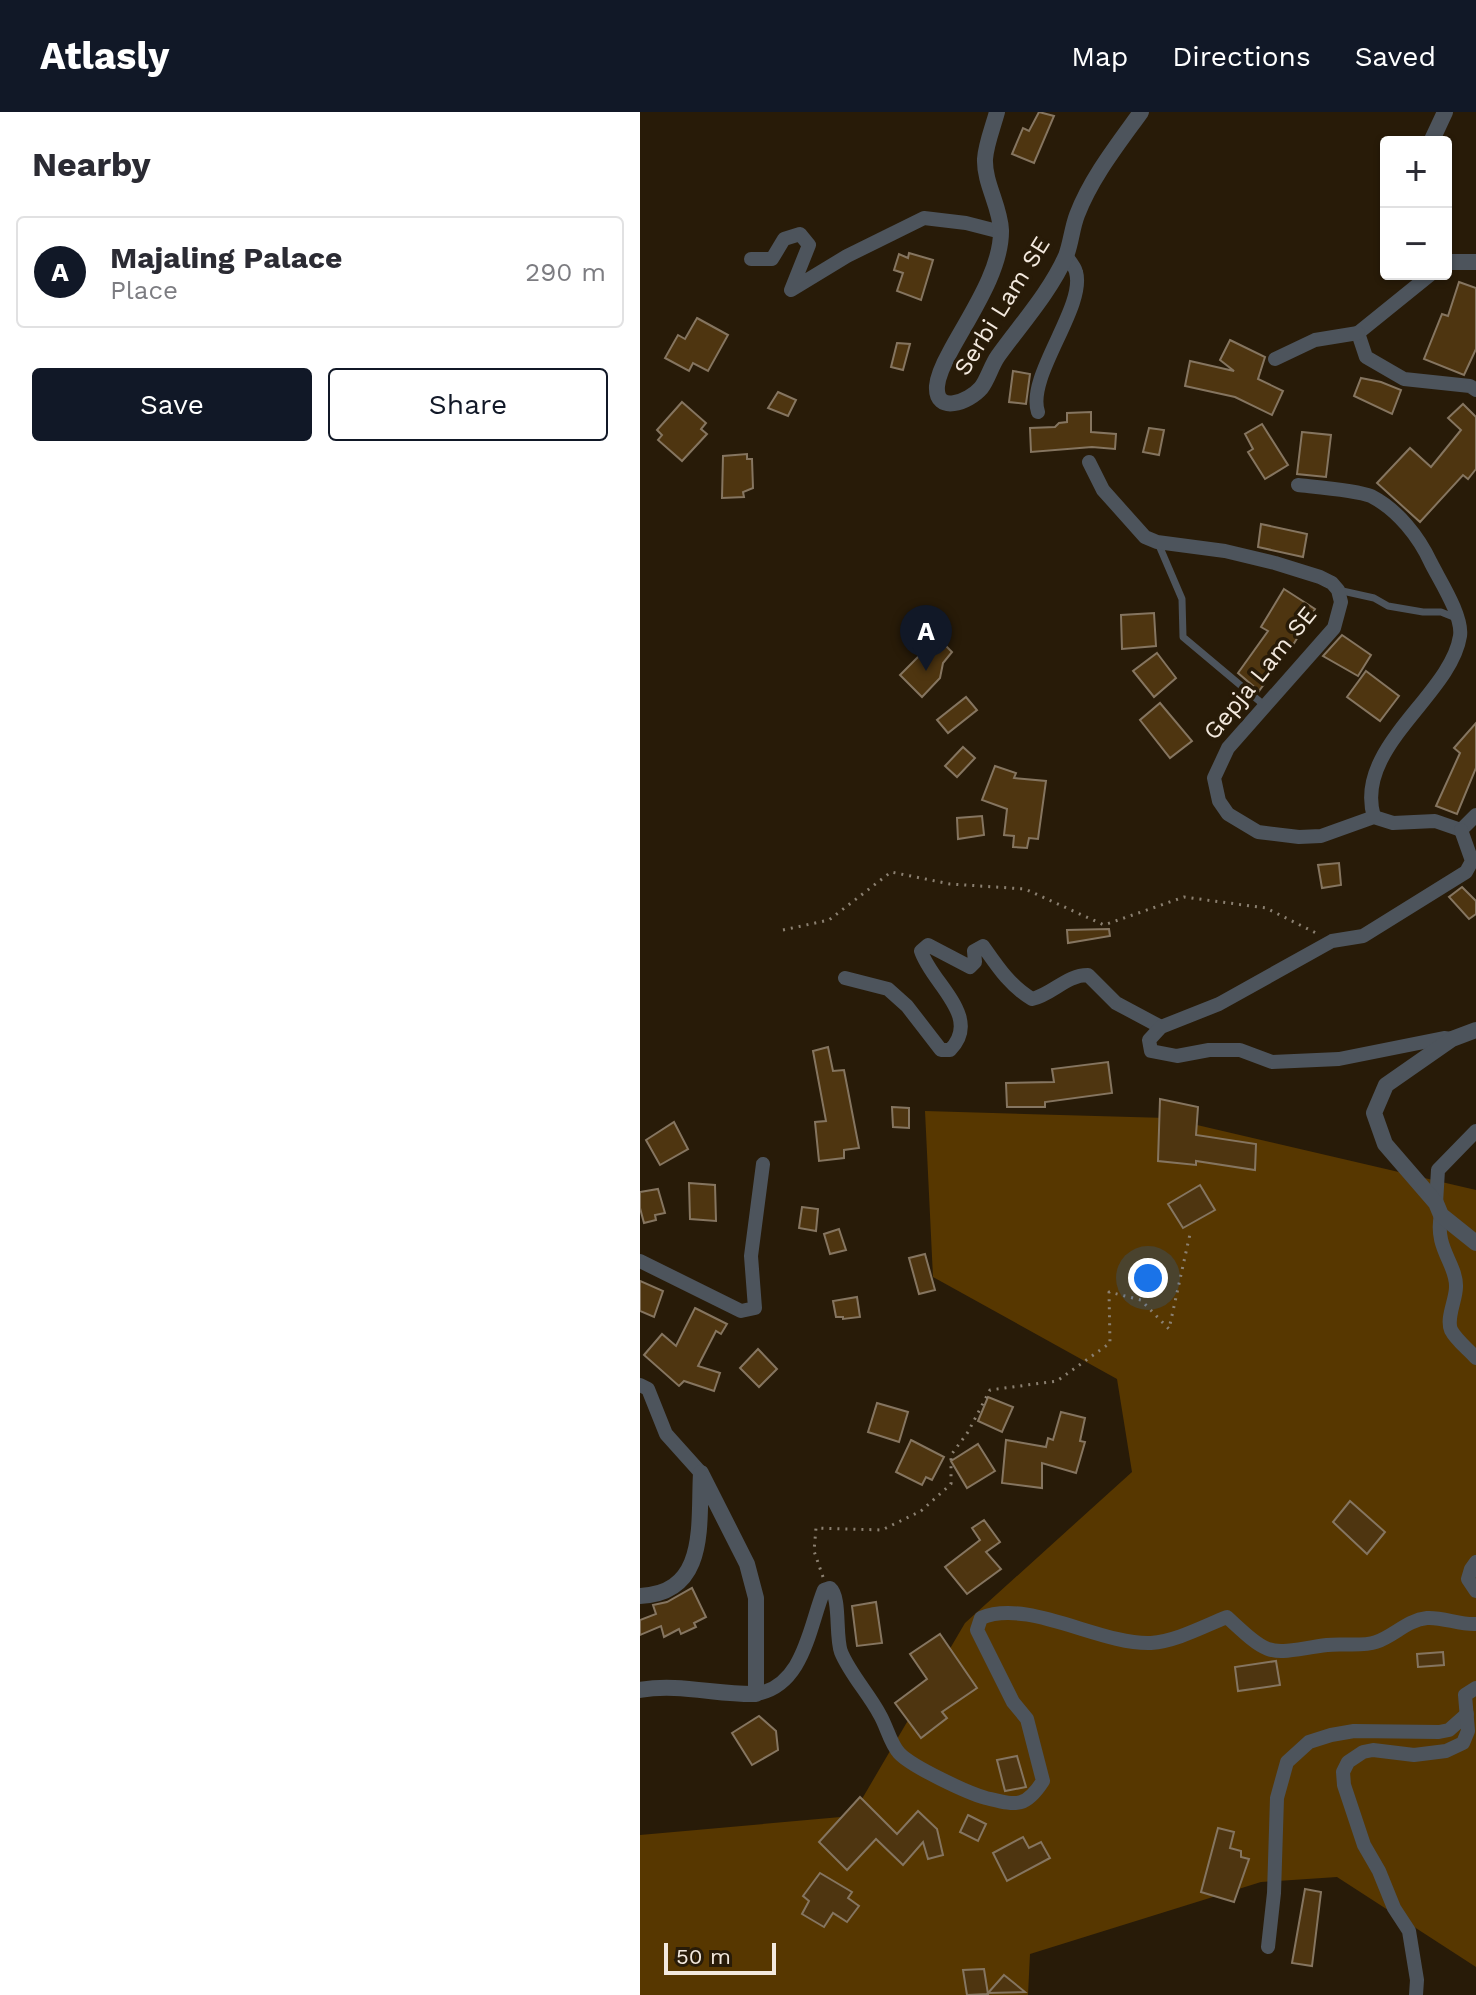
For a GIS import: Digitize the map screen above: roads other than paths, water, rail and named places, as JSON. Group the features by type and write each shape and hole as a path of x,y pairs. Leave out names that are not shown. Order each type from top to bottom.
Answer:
{"street":[{"name":"Serbi Lam SE","path":"997,112 985,159 1001,232 987,285 941,372 937,388 946,402 964,403 984,385 992,366 1033,310 1066,256 1077,214 1141,112"},
{"path":"1434,136 1445,112"},
{"path":"751,259 772,259 784,239 800,234 809,245 791,290 847,256 924,218 966,223 1001,232"},
{"path":"1038,412 1035,405 1041,381 1074,299 1077,272 1066,256"},
{"path":"1452,262 1476,262"},
{"path":"1275,359 1315,340 1358,333 1424,280"},
{"path":"1358,333 1366,357 1404,379 1470,386 1476,390"},
{"path":"1089,462 1103,490 1145,537 1157,542"},
{"path":"1298,485 1370,496 1404,522 1419,537 1458,619 1460,635 1445,670 1385,751 1371,792 1370,805 1374,817"},
{"name":"Gepja Lam SE","path":"1157,542 1225,551 1275,563 1320,577 1338,590 1341,602 1334,628 1264,705 1228,748 1218,765 1214,778 1215,790 1228,814 1258,832 1299,837 1321,836 1374,817 1393,823 1435,821 1461,830"},
{"path":"1452,1039 1339,1059 1272,1062 1240,1050 1209,1050 1177,1056 1151,1051 1149,1040 1161,1027 1219,1004 1332,941 1363,936 1466,872 1472,861 1461,830 1476,815"},
{"path":"845,978 888,989 907,1006 941,1050 950,1050 963,1030 959,1011 925,963 921,951 928,945 970,967 975,962 974,951 983,946 1005,977 1019,992 1032,999 1043,996 1075,975 1088,975 1116,1003 1161,1027"},
{"path":"1476,1030 1452,1039 1386,1085 1374,1113 1385,1144 1438,1209 1476,1243"},
{"path":"1476,1131 1438,1170 1442,1248 1457,1284 1451,1331 1476,1358"},
{"path":"640,1261 741,1311 755,1308 751,1256 763,1164"},
{"path":"640,1385 648,1389 666,1434 701,1473 747,1564 756,1598 756,1694"},
{"path":"640,1596 670,1588 685,1578 693,1564 701,1473"},
{"path":"1476,1562 1468,1579 1476,1591"},
{"path":"640,1690 665,1687 733,1695 756,1694 777,1686 797,1664 827,1588 834,1591 836,1597 836,1628 841,1653 880,1715 898,1752 913,1764 979,1796 1014,1805 1032,1797 1043,1781 1027,1719 1013,1702 977,1630 981,1618 994,1612 1046,1619 1121,1640 1151,1643 1227,1617 1255,1643 1270,1651 1286,1653 1327,1645 1376,1642 1403,1626 1427,1618 1476,1624"},
{"path":"1416,1995 1417,1980 1409,1931 1394,1908 1364,1845 1344,1785 1343,1772 1348,1762 1363,1752 1373,1750 1414,1755 1454,1748 1463,1743 1467,1714 1465,1695 1476,1688"},
{"path":"1268,1947 1274,1893 1277,1798 1287,1762 1309,1742 1331,1735 1354,1731 1439,1732 1449,1730 1467,1714"}],"lane":[{"path":"1157,542 1182,599 1183,637 1264,705"},
{"path":"1338,590 1374,598 1388,606 1441,612 1458,619"}],"place":[{"name":"Majaling Palace","path":"926,671"}]}
